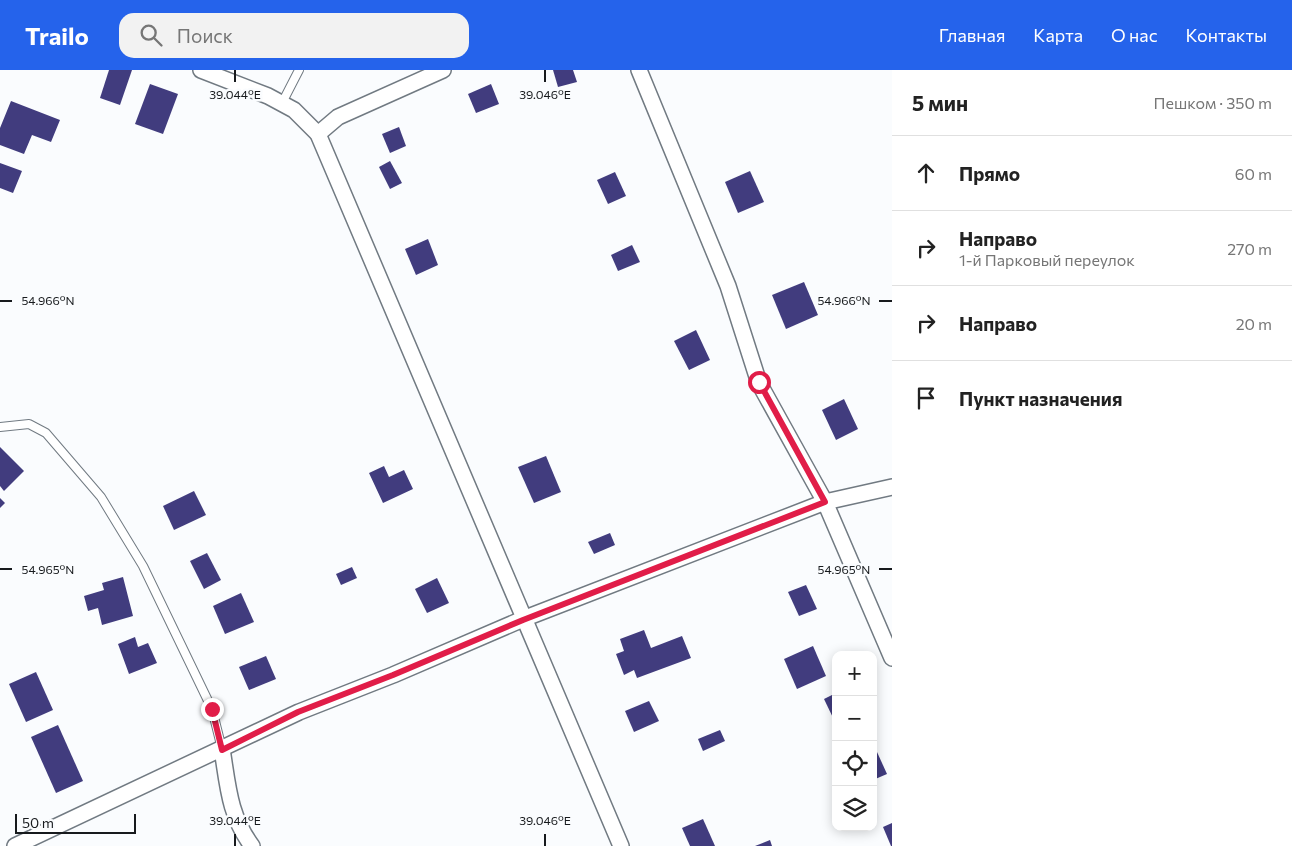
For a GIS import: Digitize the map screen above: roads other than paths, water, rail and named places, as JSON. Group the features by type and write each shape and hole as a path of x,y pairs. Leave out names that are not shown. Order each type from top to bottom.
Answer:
{"street":[{"path":"200,70 294,110 318,134 523,620 621,846"},
{"path":"318,134 338,117 442,70"},
{"path":"639,70 728,286 759,382 825,502 892,658"},
{"path":"15,846 222,750 298,712 393,675 523,620 825,502 892,487"},
{"path":"222,750 233,813 240,829 252,846"}],"lane":[{"path":"282,104 299,70"},
{"path":"0,427 28,424 46,433 102,497 143,566 212,709 222,750"}]}
